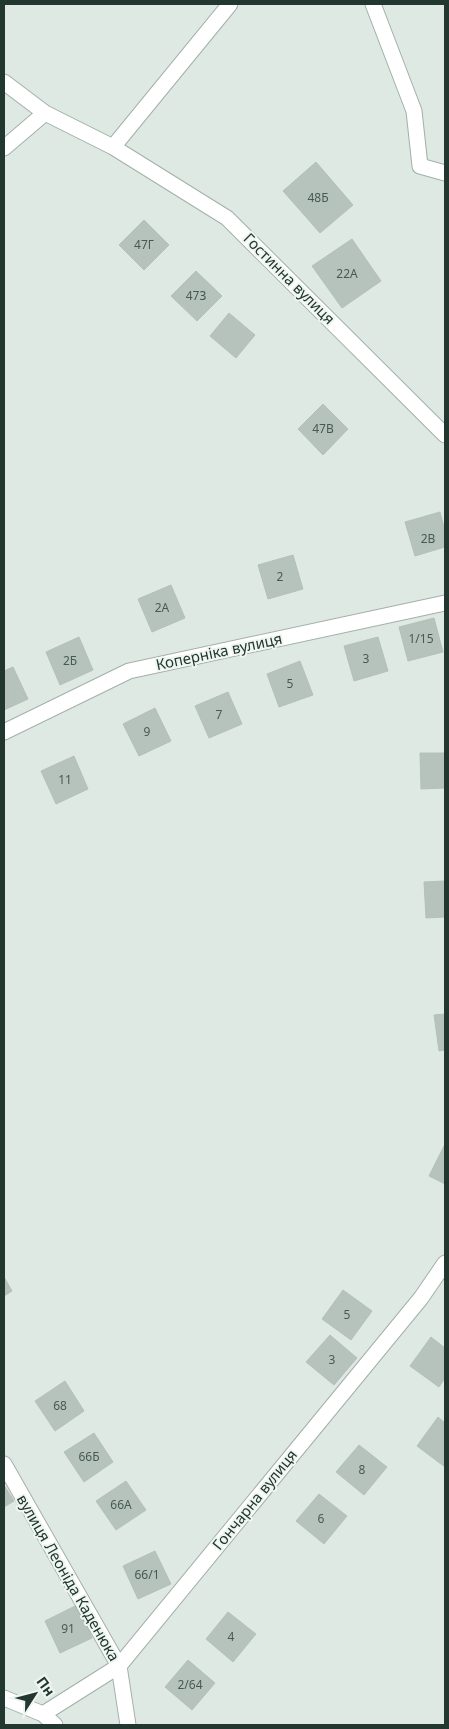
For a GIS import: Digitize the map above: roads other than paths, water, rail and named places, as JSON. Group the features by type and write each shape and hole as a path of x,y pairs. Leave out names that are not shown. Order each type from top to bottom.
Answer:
{"street":[{"path":"113,147 230,4"},
{"path":"373,4 414,111 420,166 445,173"},
{"name":"Гостинна вулиця","path":"4,82 45,113 113,147 227,218 445,435"},
{"path":"4,148 45,113"},
{"name":"Коперніка вулиця","path":"4,732 129,671 445,603"},
{"name":"Гончарна вулиця","path":"43,1714 119,1666 421,1298 445,1263"},
{"name":"вулиця Леоніда Каденюка","path":"4,1464 119,1666 128,1725"},
{"path":"4,1698 43,1714 55,1725"}]}
